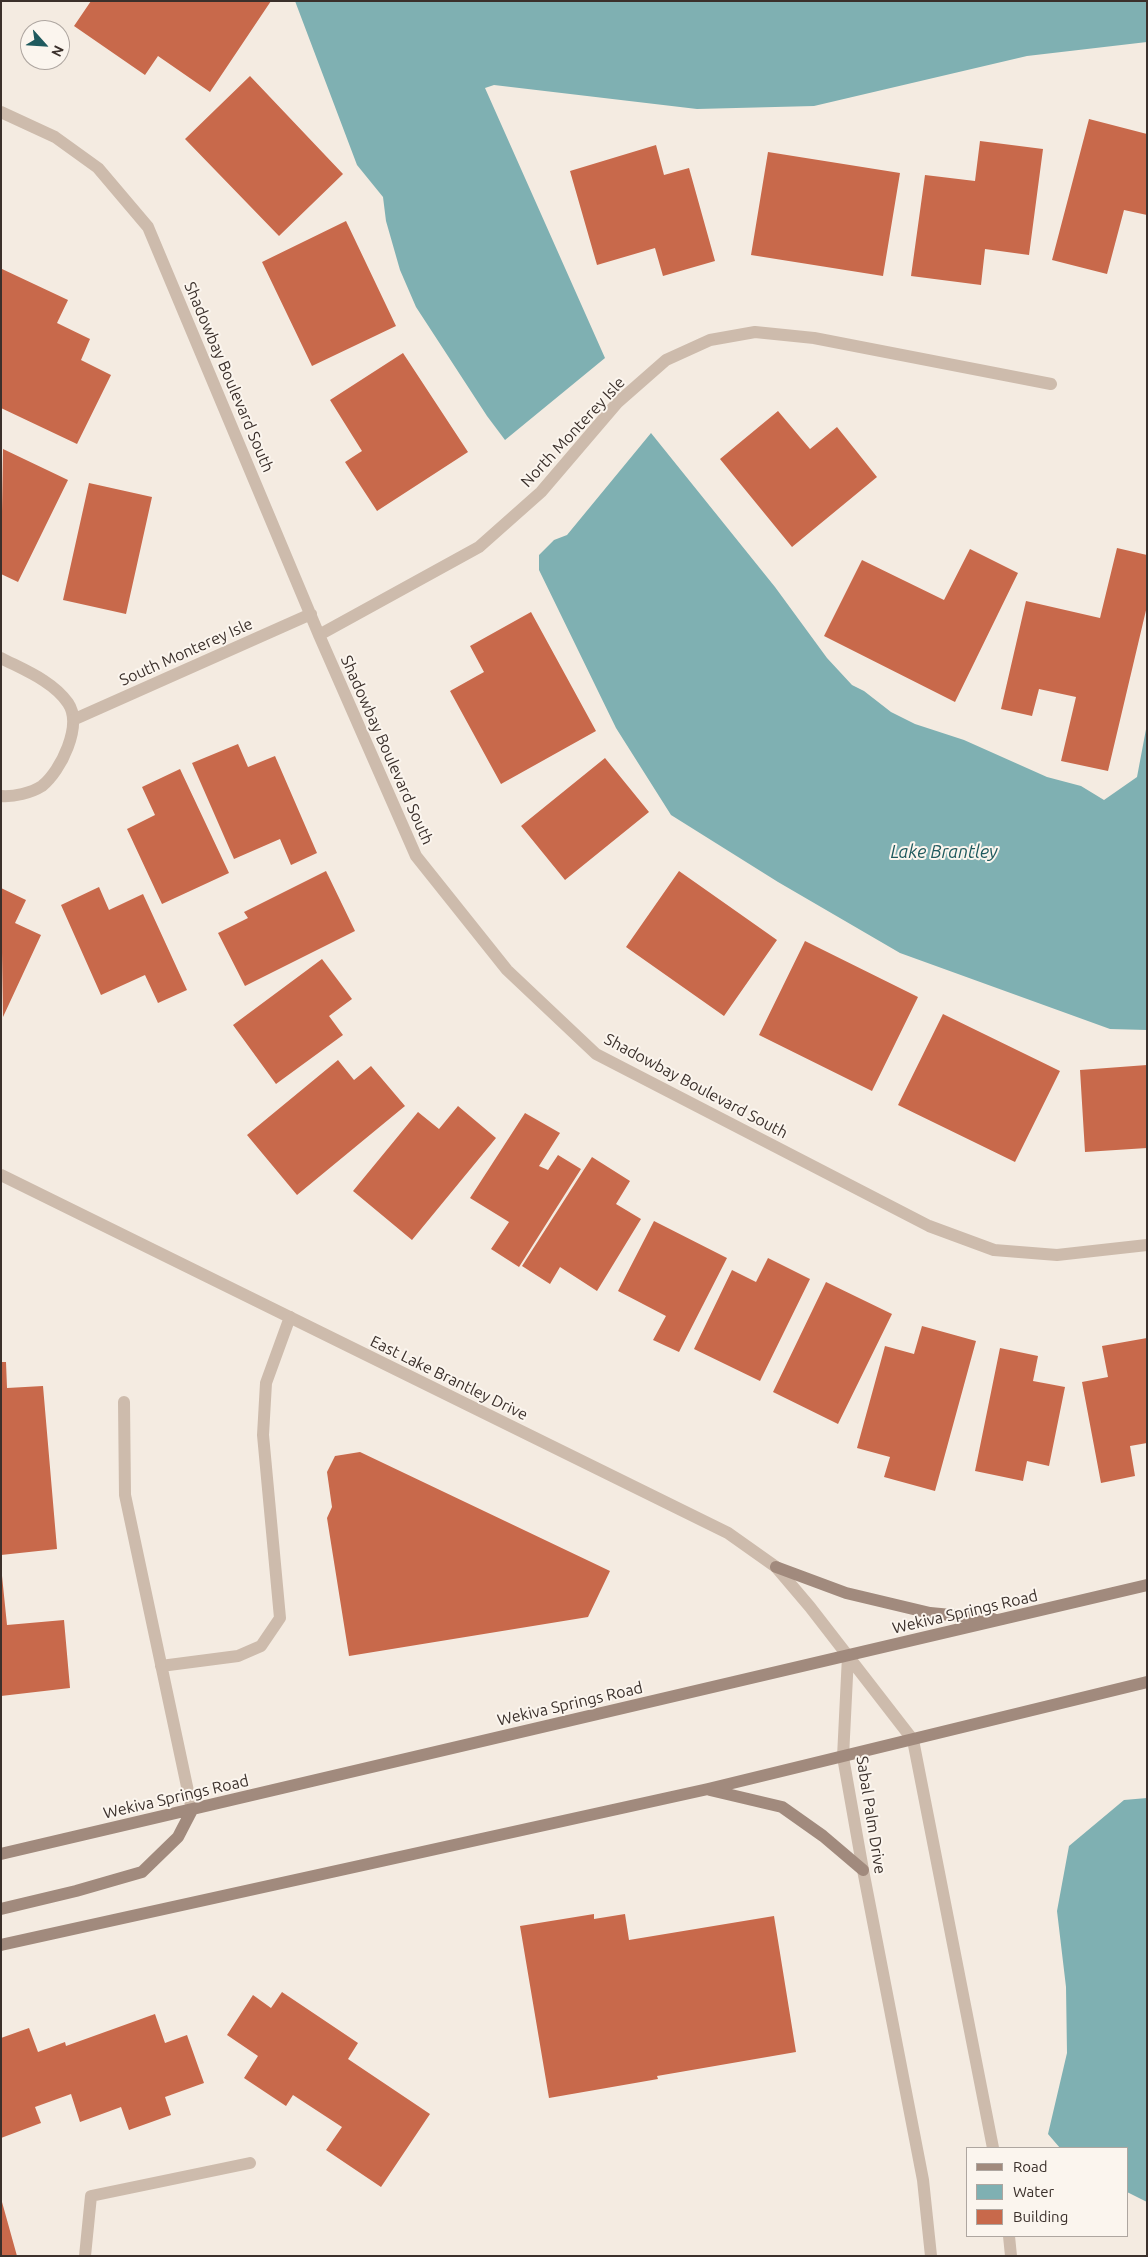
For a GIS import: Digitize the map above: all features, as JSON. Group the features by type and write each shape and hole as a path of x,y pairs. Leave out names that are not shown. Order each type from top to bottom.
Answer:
{"main road":[{"path":"776,1568 846,1593 930,1613 1002,1620"},
{"name":"Wekiva Springs Road","path":"1,1854 1147,1586"},
{"path":"1,1945 708,1789 1147,1682"},
{"path":"708,1789 782,1807 823,1836 863,1870"},
{"path":"1,1909 76,1891 142,1872 178,1837 192,1810"}],"street":[{"name":"Shadowbay Boulevard South","path":"1,112 55,137 98,168 148,226 319,635 416,856 507,970 596,1054 929,1226 994,1250 1057,1255 1147,1245"},
{"name":"North Monterey Isle","path":"319,635 479,547 540,492 617,403 666,360 710,340 755,332 814,338 1051,384"},
{"name":"South Monterey Isle","path":"75,719 311,614"},
{"path":"1,658 48,683 69,704 75,719 72,735 64,755 42,785 26,793 1,796"},
{"name":"East Lake Brantley Drive","path":"1,1175 728,1533 776,1568 848,1656"},
{"path":"161,1666 238,1656 260,1646 280,1618 263,1435 266,1383 290,1317"},
{"path":"124,1402 125,1494 192,1810"},
{"path":"848,1656 913,1740 993,2147"},
{"name":"Sabal Palm Drive","path":"848,1656 843,1757 923,2180 931,2256"},
{"path":"85,2256 91,2196 250,2163"},
{"path":"1009,2237 1011,2256"}],"water":[{"path":"295,1 1147,1 1147,42 1027,56 814,106 697,109 494,85 485,88 605,358 505,440 487,416 416,307 400,270 386,221 383,197 357,165"},
{"name":"Lake Brantley","path":"651,433 775,587 827,658 852,685 864,691 891,712 915,724 964,740 1047,777 1081,786 1104,800 1137,777 1147,724 1147,1030 1110,1029 900,953 778,882 671,815 616,728 539,570 539,555 554,540 567,535"},
{"path":"1147,1798 1147,2202 1128,2192 1128,2147 1059,2147 1048,2134 1067,2053 1066,1987 1057,1911 1069,1846 1124,1800"}],"building":[{"path":"91,1 271,1 210,92 158,56 145,75 74,26"},
{"path":"250,76 343,174 279,236 185,139"},
{"path":"1089,119 1147,134 1147,215 1124,210 1107,274 1052,260"},
{"path":"980,141 1043,149 1029,255 985,249 981,285 911,276 925,175 975,181"},
{"path":"656,145 664,175 689,168 715,261 663,276 655,248 597,265 570,171"},
{"path":"768,152 900,173 883,276 751,255"},
{"path":"346,221 396,326 312,366 262,262"},
{"path":"2,269 68,300 57,323 90,339 81,360 111,375 77,444 1,408"},
{"path":"403,353 468,452 377,511 345,462 362,451 330,400"},
{"path":"778,411 810,449 837,427 877,477 792,547 720,459"},
{"path":"3,449 68,480 18,582 1,574"},
{"path":"89,483 152,497 126,614 63,600"},
{"path":"1117,548 1147,555 1147,606 1108,771 1061,761 1076,697 1039,689 1032,716 1001,709 1026,601 1100,618"},
{"path":"970,549 1018,573 955,702 824,636 862,560 944,600"},
{"path":"531,612 596,731 501,784 450,691 484,672 470,646"},
{"path":"238,744 248,767 275,756 317,853 291,865 280,839 234,859 192,763"},
{"path":"605,758 649,812 565,880 521,826"},
{"path":"180,769 229,873 162,904 127,829 155,815 142,787"},
{"path":"326,871 355,931 245,986 218,933 248,918 244,912"},
{"path":"679,871 777,940 724,1016 626,947"},
{"path":"99,887 109,910 143,894 187,990 158,1003 145,975 101,995 61,905"},
{"path":"1,888 26,900 15,923 41,935 3,1017"},
{"path":"805,941 918,997 872,1091 759,1035"},
{"path":"322,959 352,999 329,1016 343,1035 276,1084 233,1025"},
{"path":"943,1014 1060,1071 1015,1162 898,1105"},
{"path":"338,1060 354,1080 371,1066 405,1106 297,1195 247,1135"},
{"path":"1147,1065 1147,1148 1085,1152 1080,1070"},
{"path":"458,1106 496,1138 412,1240 353,1191 418,1112 439,1129"},
{"path":"525,1113 560,1133 539,1166 548,1170 558,1155 581,1169 519,1267 491,1249 509,1222 470,1198"},
{"path":"592,1157 630,1181 616,1204 641,1219 597,1291 560,1267 550,1284 522,1266"},
{"path":"654,1221 727,1258 679,1352 653,1340 666,1316 618,1291"},
{"path":"768,1258 810,1279 760,1381 694,1349 732,1270 756,1282"},
{"path":"826,1282 892,1314 838,1424 773,1392"},
{"path":"922,1326 976,1341 935,1491 884,1477 890,1457 857,1448 885,1346 914,1354"},
{"path":"1147,1338 1147,1443 1130,1446 1135,1476 1101,1483 1082,1382 1108,1377 1102,1346"},
{"path":"1000,1348 1038,1356 1033,1381 1065,1387 1049,1466 1027,1461 1023,1481 975,1471"},
{"path":"1,1362 6,1362 7,1388 43,1386 57,1549 1,1555"},
{"path":"360,1452 610,1571 588,1617 349,1656 327,1518 332,1507 327,1472 335,1456"},
{"path":"1,1566 7,1625 64,1620 70,1688 1,1696"},
{"path":"594,1914 594,1919 625,1914 629,1940 774,1916 796,2052 657,2076 658,2079 549,2098 520,1926"},
{"path":"282,1992 358,2043 348,2059 430,2114 381,2187 326,2150 342,2127 293,2095 286,2106 244,2078 258,2056 227,2035 253,1995 271,2008"},
{"path":"155,2014 165,2043 187,2035 204,2083 165,2097 171,2115 129,2130 121,2107 80,2122 71,2094 35,2107 41,2123 1,2138 1,2038 29,2028 38,2052 65,2042 66,2046"},
{"path":"2,2202 17,2256 1,2256"}]}
